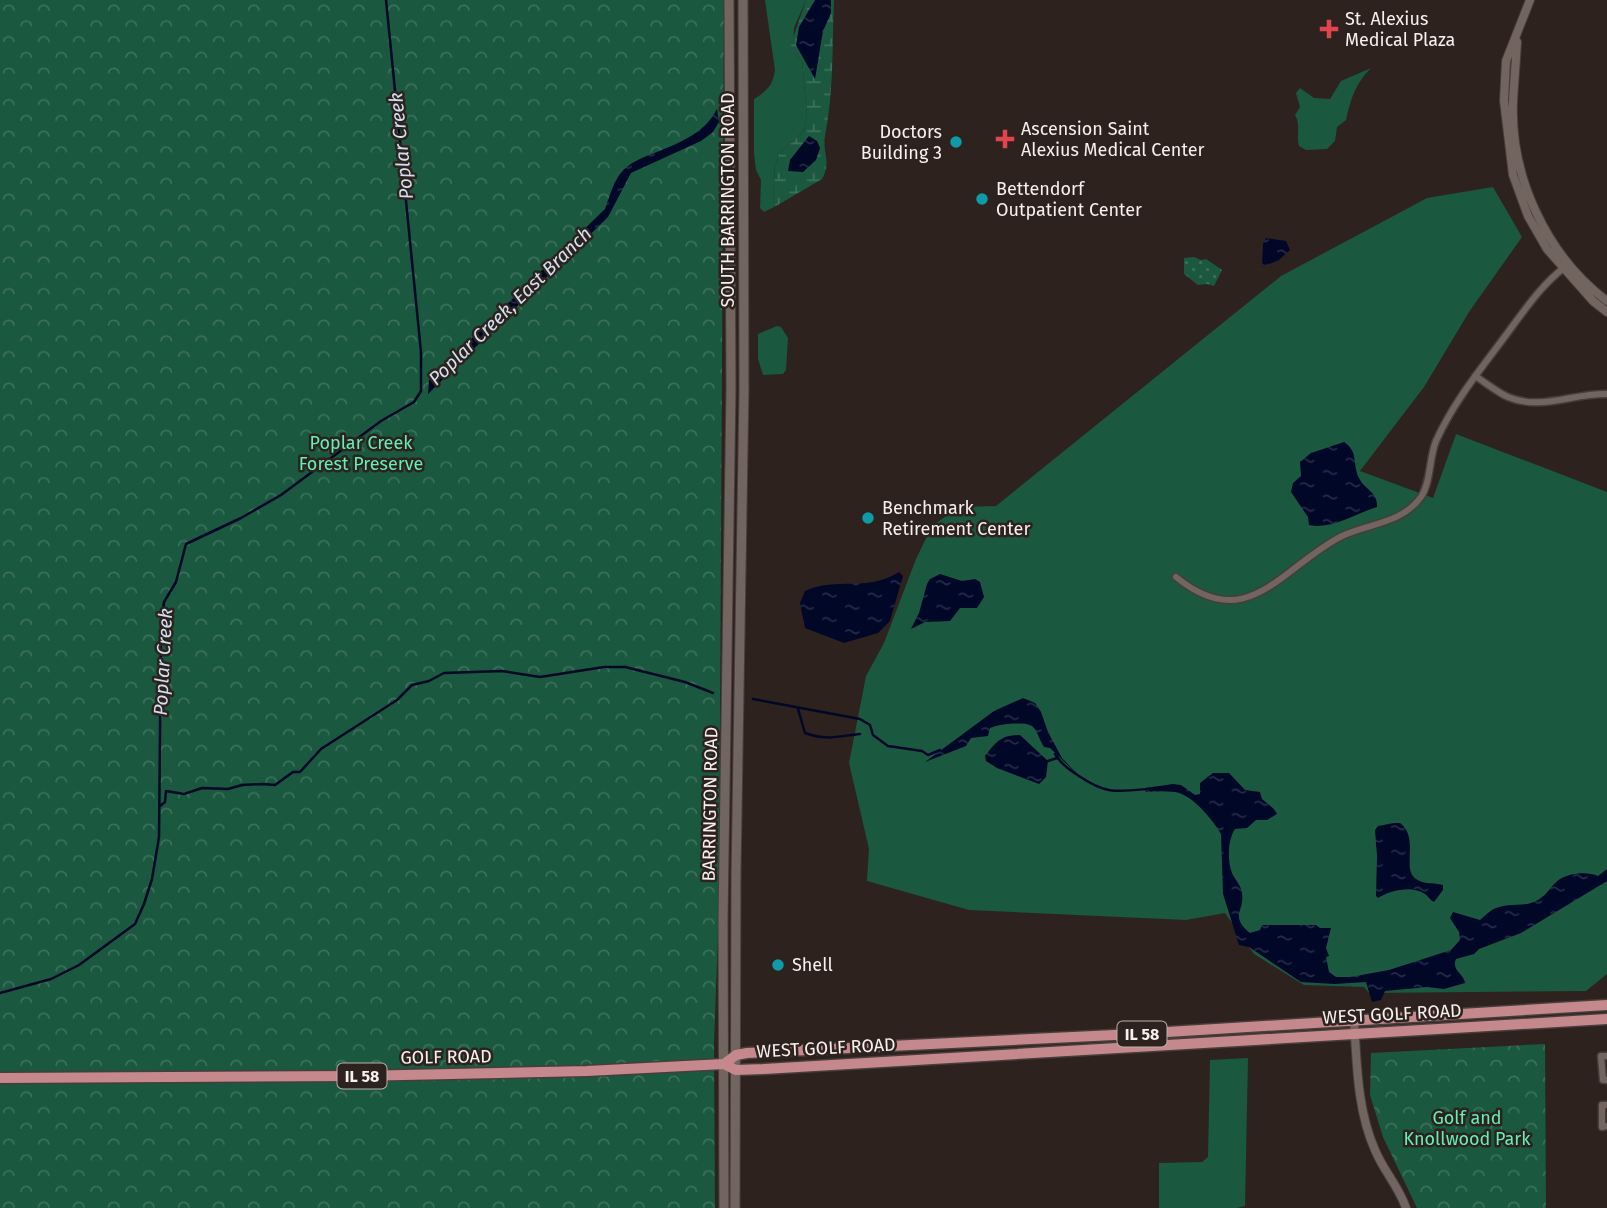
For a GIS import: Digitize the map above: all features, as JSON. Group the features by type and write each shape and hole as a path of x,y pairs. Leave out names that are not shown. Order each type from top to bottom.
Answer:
{"main road":[{"name":"SOUTH BARRINGTON ROAD","path":"729,0 730,400"},
{"name":"SOUTH BARRINGTON ROAD","path":"743,0 744,401"},
{"name":"BARRINGTON ROAD","path":"724,1208 723,921 730,400"},
{"name":"BARRINGTON ROAD","path":"735,1208 736,861 744,401"},
{"name":"WEST GOLF ROAD","path":"1607,1006 736,1055 724,1063 736,1070 1607,1019"},
{"name":"GOLF ROAD","path":"0,1078 357,1076 587,1071 724,1063"}],"street":[{"path":"1530,0 1507,61 1504,101 1513,175 1528,216 1547,249 1607,301"},
{"path":"1566,266 1593,302 1607,312"},
{"path":"1176,577 1192,590 1209,598 1223,600 1247,597 1269,589 1308,556 1335,540 1355,531 1394,520 1409,510 1423,494 1435,444 1450,414 1542,287 1566,266"},
{"path":"1475,376 1506,396 1528,402 1607,394"},
{"path":"1354,1020 1360,1096 1375,1150 1406,1208"},
{"path":"1607,1056 1601,1056 1602,1080 1607,1080"},
{"path":"1607,1105 1602,1105 1602,1127 1607,1126"}],"green space":[{"name":"Poplar Creek Forest Preserve","path":"0,0 724,0 719,907 714,1044 715,1208 0,1208"},
{"path":"765,0 806,0 794,28 793,53 802,61 807,116 804,131 779,154 775,167 773,201 776,206 764,212 760,208 761,180 756,170 754,153 754,99 769,87 775,70"},
{"path":"806,0 834,0 831,85 824,142 827,162 822,179 776,206 773,201 775,167 779,154 804,131 807,116 802,61 793,53 791,44"},
{"path":"1371,68 1354,92 1346,120 1337,127 1335,141 1327,149 1306,150 1299,146 1295,115 1300,107 1296,93 1300,88 1314,98 1330,99 1341,81"},
{"path":"1493,187 1522,237 1469,312 1424,387 1360,471 1433,498 1456,434 1607,492 1607,974 1586,991 1369,993 1364,987 1304,985 1254,954 1225,913 1186,920 969,910 867,881 869,849 849,763 866,676 884,643 916,559 932,526 959,507 996,506 1281,276 1427,198"},
{"path":"1184,258 1206,259 1222,270 1214,286 1198,285 1184,274"},
{"path":"777,326 781,327 788,338 786,370 783,374 763,375 758,359 758,334"},
{"name":"Golf and Knollwood Park","path":"1545,1044 1546,1208 1417,1208 1383,1137 1370,1095 1371,1053"},
{"path":"1248,1058 1245,1206 1159,1208 1159,1163 1202,1162 1208,1157 1210,1060"}],"water":[{"path":"815,0 831,0 831,13 823,31 815,79 796,45 799,27"},
{"name":"Poplar Creek, East Branch","path":"717,109 719,122 713,132 701,141 631,173 608,217 428,394 429,380 605,209 615,182 628,166 692,136 706,124"},
{"path":"809,136 817,141 820,148 816,160 803,172 788,171 790,160"},
{"path":"1266,238 1286,241 1290,250 1279,260 1262,267 1263,244"},
{"path":"1344,442 1352,450 1359,478 1373,494 1377,507 1335,523 1309,525 1308,517 1291,492 1293,483 1301,476 1300,462 1311,453"},
{"path":"899,572 903,576 890,621 878,633 844,643 805,628 800,603 805,591 828,585 874,582"},
{"path":"940,574 962,581 975,579 980,582 984,597 977,608 960,608 950,621 925,622 911,629 919,613 927,584 930,579"},
{"path":"1023,698 1035,703 1062,758 1081,778 1050,748 1044,747 1032,726 1024,724 1005,724 990,728 988,736 971,738 966,746 925,762 994,711"},
{"path":"1020,735 1048,761 1046,777 1039,784 986,761 985,756 1000,740"},
{"path":"1213,773 1229,773 1245,790 1260,792 1262,799 1277,814 1267,820 1256,820 1247,828 1235,829 1231,838 1230,868 1242,893 1240,922 1250,933 1260,930 1262,925 1316,925 1320,928 1331,928 1326,948 1329,956 1326,957 1329,972 1336,977 1389,970 1451,950 1460,940 1459,932 1450,918 1453,912 1480,920 1497,908 1536,901 1560,879 1573,874 1598,876 1607,869 1607,881 1521,933 1456,959 1456,969 1465,983 1444,989 1427,987 1385,991 1381,1000 1372,1002 1366,982 1301,982 1249,947 1239,945 1223,894 1221,834 1207,815 1189,798 1175,792 1146,792 1145,788 1173,784 1181,785 1195,795 1200,794 1200,783"},
{"path":"1400,823 1409,837 1412,874 1422,882 1443,885 1443,890 1434,902 1420,891 1408,889 1378,898 1376,896 1375,830 1378,826"}],"waterway":[{"name":"Poplar Creek","path":"0,993 51,979 79,965 135,924 144,904 152,879 159,837 161,626 164,602 176,582 186,544 241,518 281,495 381,421 414,402 421,391 421,352 386,0"},
{"path":"160,806 165,802 166,791 184,794 202,788 275,785 293,772 300,772 321,749 397,700 412,685 429,681 444,673 502,671 540,677 604,667 625,667 685,682 713,693"},
{"path":"753,699 860,719 870,725 873,735 888,746 922,751 928,755 940,750"},
{"path":"798,709 805,733 826,737 860,734"},
{"path":"1055,754 1069,769 1096,786 1119,791 1147,789"},
{"path":"1048,761 1057,758"}],"place":[{"name":"St. Alexius Medical Plaza","path":"1329,29"},
{"name":"Ascension Saint Alexius Medical Center","path":"1005,139"},
{"name":"Doctors Building 3","path":"956,142"},
{"name":"Bettendorf Outpatient Center","path":"982,199"},
{"name":"Benchmark Retirement Center","path":"868,518"},
{"name":"Shell","path":"778,965"}]}
